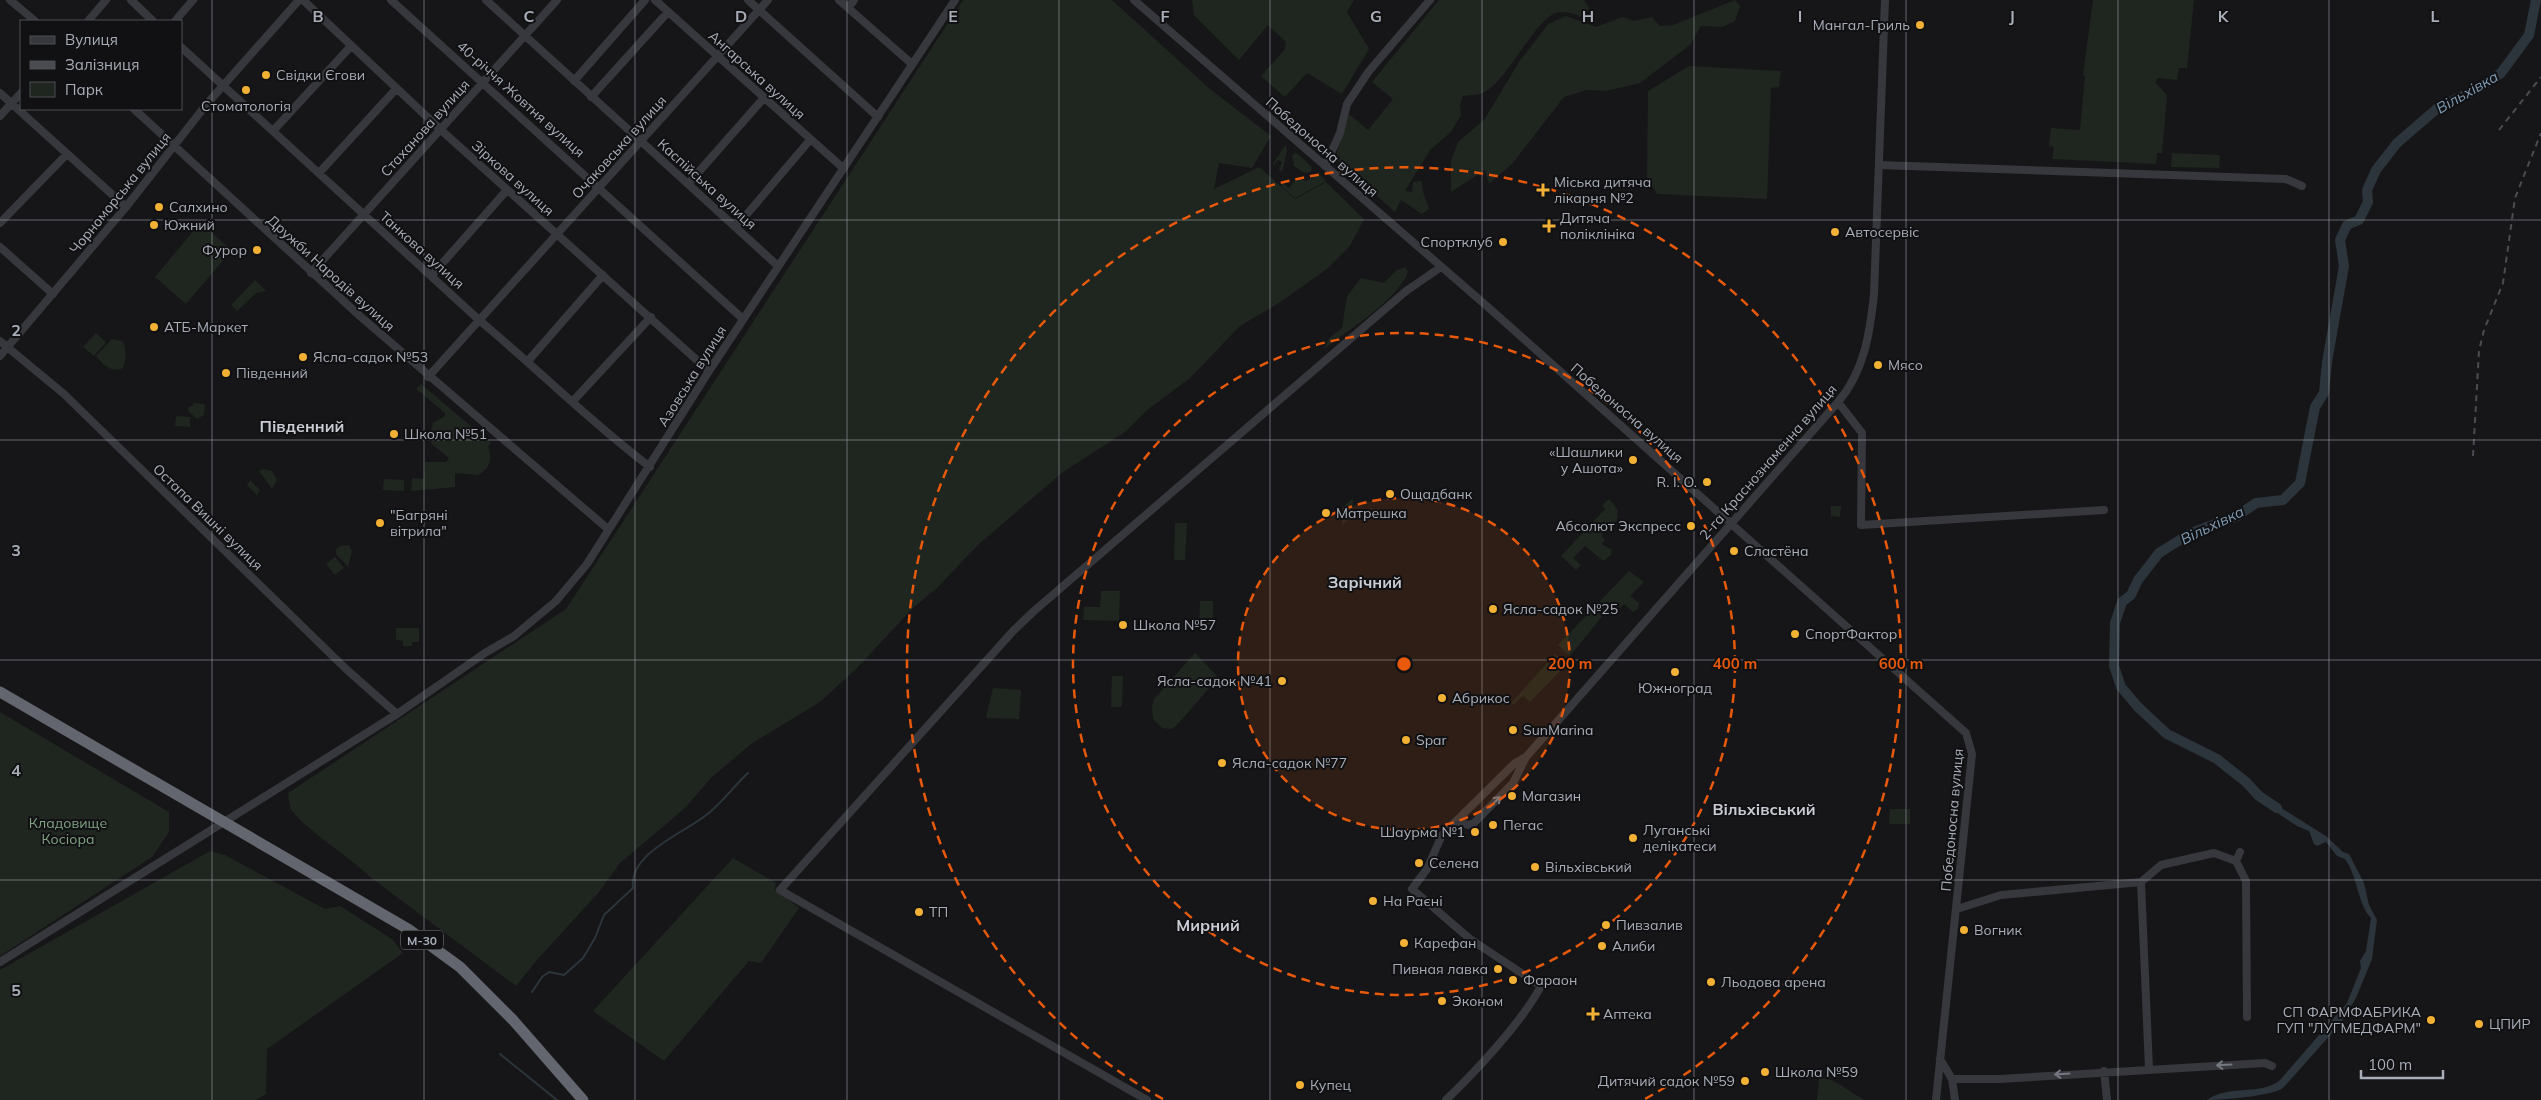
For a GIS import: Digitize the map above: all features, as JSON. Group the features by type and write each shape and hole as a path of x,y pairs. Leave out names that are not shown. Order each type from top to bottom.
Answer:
{"highway":[{"name":"М-30","path":"0,692 408,930 460,967 513,1020 583,1100"}],"street":[{"path":"10,0 35,20"},
{"path":"89,20 106,0"},
{"path":"131,0 152,20"},
{"path":"176,20 193,0"},
{"name":"Зіркова вулиця","path":"301,0 441,130 709,371"},
{"name":"Чорноморська вулиця","path":"0,356 126,206 223,85 301,0"},
{"name":"40-річчя Жовтня вулиця","path":"391,0 743,319"},
{"name":"Каспійська вулиця","path":"486,0 778,266"},
{"name":"Стаханова вулиця","path":"311,272 557,0"},
{"path":"574,81 645,0"},
{"name":"Ангарська вулиця","path":"655,0 763,99 843,168"},
{"path":"748,0 878,117"},
{"name":"Очаковська вулиця","path":"428,377 768,0"},
{"path":"840,0 912,64"},
{"path":"848,8 854,0"},
{"name":"Азовська вулиця","path":"0,962 397,714 484,653 514,636 556,601 587,564 709,371 955,0"},
{"name":"Победоносна вулиця","path":"1134,0 1733,523 1966,733 1972,754 1936,1100"},
{"path":"1325,166 1340,133 1346,104 1369,72 1430,0"},
{"name":"2-га Краснознаменна вулиця","path":"1526,757 1515,763 1457,821 1468,826 1474,823 1513,783 1526,757 1733,523 1838,402 1854,380 1861,364 1871,319 1886,0"},
{"path":"591,97 668,12"},
{"path":"273,131 351,46"},
{"name":"Танкова вулиця","path":"182,48 479,320 528,361 619,444 650,467"},
{"path":"319,173 396,89"},
{"path":"0,93 126,206"},
{"path":"0,116 20,94"},
{"path":"688,184 763,99"},
{"name":"Дружби Народів вулиця","path":"135,110 428,377 608,529"},
{"path":"736,228 810,140"},
{"path":"0,223 68,154"},
{"path":"1879,165 2286,179 2302,186"},
{"path":"432,275 507,190"},
{"path":"0,247 53,294"},
{"path":"1147,1100 780,890 1008,636 1034,611 1406,292 1441,267"},
{"path":"528,361 603,275"},
{"path":"573,401 651,317"},
{"name":"Остапа Вишні вулиця","path":"0,342 64,394 346,669 397,714"},
{"path":"1838,402 1862,434 1861,526 2104,510"},
{"path":"1446,1100 1477,1068 1534,1000 1541,986 1470,939 1412,890 1427,869 1442,835 1457,821"},
{"path":"2236,861 2240,852"},
{"path":"1957,909 2001,894 2141,882 2161,865 2214,853 2236,861 2246,881 2247,1017"},
{"path":"2141,882 2149,1069"},
{"path":"1940,1059 1952,1079 1955,1100"},
{"path":"1952,1079 2000,1079 2104,1071 2265,1063 2272,1066"},
{"path":"2104,1071 2107,1100"}],"green space":[{"path":"963,0 1112,0 1210,89 1271,136 1252,168 1219,163 1214,189 1259,167 1295,199 1326,182 1364,219 1350,246 1327,269 1279,303 1240,326 1190,378 1146,411 1125,432 1063,472 979,544 937,588 914,607 856,669 820,702 751,744 711,778 685,808 620,863 599,892 516,986 370,877 310,828 292,810 288,793 566,609"},
{"path":"1192,0 1354,0 1347,12 1369,49 1342,94 1307,73 1285,97 1261,76 1285,49 1286,42 1268,25 1239,60 1194,15"},
{"path":"1439,0 1584,0 1589,8 1582,17 1562,12 1548,18 1539,26 1502,77 1492,87 1483,93 1463,96 1460,105 1461,115 1451,132 1430,150 1405,191 1412,192 1413,182 1422,181 1423,192 1429,209 1422,214 1401,200 1395,212 1335,159 1349,114 1368,130 1393,99 1372,82"},
{"path":"1735,0 1740,6 1735,21 1722,27 1701,26 1690,45 1640,83 1606,91 1586,90 1564,97 1512,164 1489,184 1485,170 1451,192 1451,161 1458,142 1484,120 1519,62 1548,24 1566,16 1596,27 1623,17 1634,21 1652,17 1660,26 1673,25"},
{"path":"2093,0 2194,0 2187,68 2179,68 2177,80 2157,78 2156,83 2167,95 2162,153 2157,153 2156,164 2052,159 2054,147 2049,146 2051,128 2080,130 2085,76 2083,75"},
{"path":"1689,66 1781,71 1779,87 1771,88 1767,199 1657,194 1647,178 1648,91"},
{"path":"1286,144 1287,151 1282,172 1279,169 1282,162 1278,160 1273,164"},
{"path":"1297,153 1312,167 1311,172 1304,173 1294,166 1292,155"},
{"path":"2172,153 2220,155 2219,168 2171,167"},
{"path":"1319,174 1326,181 1295,198 1281,186 1283,183 1289,188 1296,179 1306,181"},
{"path":"200,223 232,250 186,304 155,277"},
{"path":"1406,267 1408,272 1402,283 1383,304 1324,349 1329,338 1342,328 1347,296 1361,278 1384,283 1397,270"},
{"path":"255,280 266,291 256,293 237,311 231,305"},
{"path":"96,333 106,342 94,356 83,347"},
{"path":"112,339 122,341 125,347 123,368 111,369 96,356"},
{"path":"421,384 491,443 488,447 490,459 488,466 478,475 455,473 455,487 411,491 412,478 424,479 425,462 446,462 449,458 433,445 429,439 433,423 445,416 445,413 416,389"},
{"path":"193,403 205,404 204,415 197,419 188,411 189,406 193,406"},
{"path":"176,416 190,417 190,427 175,426"},
{"path":"326,424 345,424 345,428 339,435 332,434 327,430"},
{"path":"263,469 272,471 277,480 272,489 259,471"},
{"path":"384,479 404,480 404,491 383,490"},
{"path":"250,480 260,490 257,495 247,485"},
{"path":"1353,498 1352,516 1342,525 1343,507"},
{"path":"1609,499 1618,510 1616,525 1609,526 1601,535 1605,540 1602,544 1612,550 1611,555 1603,561 1585,546 1573,558 1581,565 1576,570 1561,556 1605,509 1602,505"},
{"path":"1831,506 1841,506 1840,517 1831,516"},
{"path":"1175,523 1187,523 1185,560 1174,560"},
{"path":"349,545 352,551 348,567 336,554 336,549 340,546"},
{"path":"335,557 344,568 335,575 326,564"},
{"path":"1629,571 1644,582 1630,596 1639,603 1638,609 1633,612 1624,604 1620,608 1613,603 1570,656 1558,645"},
{"path":"1101,591 1120,591 1119,621 1083,620 1084,607 1100,607"},
{"path":"1200,601 1213,601 1213,625 1199,625"},
{"path":"396,628 419,628 419,642 412,642 412,646 403,646 403,641 396,640"},
{"path":"1195,653 1217,676 1211,686 1177,725 1172,729 1162,728 1153,719 1152,707 1154,699"},
{"path":"1555,654 1567,664 1530,702 1523,696 1513,705 1511,703"},
{"path":"1112,676 1123,676 1122,707 1111,707"},
{"path":"993,688 1021,690 1019,719 986,718"},
{"name":"Кладовище Косіора","path":"0,712 169,812 169,832 152,857 0,956"},
{"path":"1890,809 1910,809 1910,824 1889,824"},
{"path":"210,851 225,855 325,909 340,906 392,939 403,953 267,1049 266,1094 256,1100 0,1100 0,970"},
{"path":"733,858 776,883 775,889 799,908 761,963 749,961 664,1061 593,1011"},
{"path":"1819,1077 1834,1081 1864,1100 1817,1100"}],"shaded area":[{"path":"2267,799 2326,836 2343,852 2349,854 2364,883 2369,905 2377,920 2372,959 2356,998 2340,1024 2283,1088 2258,1095 2207,1100 2225,1092 2264,1088 2280,1080 2347,1003 2361,968 2360,961 2366,951 2371,918 2366,912 2353,874 2345,859 2337,856 2326,842 2317,846 2314,844 2309,831 2297,826 2264,804"}],"waterway":[{"name":"Вільхівка","path":"2277,808 2259,796 2246,782 2217,759 2167,734 2138,707 2121,687 2114,666 2115,623 2122,602 2131,595 2138,580 2159,553 2191,533 2237,516 2256,503 2283,500 2300,483 2315,407 2324,393 2327,362 2344,266 2340,240 2347,225 2359,220 2368,202 2367,190 2376,170 2397,143 2440,106 2476,90 2501,73 2529,35 2536,0"},
{"path":"532,992 542,977 549,972 564,975 583,958 595,938 604,915 633,888 634,875 649,853 710,812 748,773"},
{"path":"500,1054 557,1100"}],"railway":[{"path":"2499,130 2541,77"},
{"path":"2473,456 2479,351 2484,330 2503,283 2515,198 2541,133"}],"place":[{"name":"Мангал-Гриль","path":"1920,25"},
{"name":"Свідки Єгови","path":"266,75"},
{"name":"Стоматологія","path":"246,90"},
{"name":"Міська дитяча лікарня №2","path":"1543,190"},
{"name":"Салхино","path":"159,207"},
{"name":"Южний","path":"154,225"},
{"name":"Дитяча поліклініка","path":"1549,226"},
{"name":"Автосервіс","path":"1835,232"},
{"name":"Спортклуб","path":"1503,242"},
{"name":"Фурор","path":"257,250"},
{"name":"АТБ-Маркет","path":"154,327"},
{"name":"Ясла-садок №53","path":"303,357"},
{"name":"Мясо","path":"1878,365"},
{"name":"Південний","path":"226,373"},
{"name":"Школа №51","path":"394,434"},
{"name":"«Шашлики у Ашота»","path":"1633,460"},
{"name":"R. I. O.","path":"1707,482"},
{"name":"Ощадбанк","path":"1390,494"},
{"name":"Матрешка","path":"1326,513"},
{"name":"\"Багряні вітрила\"","path":"380,523"},
{"name":"Абсолют Экспресс","path":"1691,526"},
{"name":"Сластёна","path":"1734,551"},
{"name":"Ясла-садок №25","path":"1493,609"},
{"name":"Школа №57","path":"1123,625"},
{"name":"СпортФактор","path":"1795,634"},
{"name":"Южноград","path":"1675,672"},
{"name":"Ясла-садок №41","path":"1282,681"},
{"name":"Абрикос","path":"1442,698"},
{"name":"SunMarina","path":"1513,730"},
{"name":"Spar","path":"1406,740"},
{"name":"Ясла-садок №77","path":"1222,763"},
{"name":"Магазин","path":"1512,796"},
{"name":"Пегас","path":"1493,825"},
{"name":"Шаурма №1","path":"1475,832"},
{"name":"Луганські делікатеси","path":"1633,838"},
{"name":"Селена","path":"1419,863"},
{"name":"Вільхівський","path":"1535,867"},
{"name":"На Раєні","path":"1373,901"},
{"name":"ТП","path":"919,912"},
{"name":"Пивзалив","path":"1606,925"},
{"name":"Вогник","path":"1964,930"},
{"name":"Карефан","path":"1404,943"},
{"name":"Алиби","path":"1602,946"},
{"name":"Пивная лавка","path":"1498,969"},
{"name":"Фараон","path":"1513,980"},
{"name":"Льодова арена","path":"1711,982"},
{"name":"Эконом","path":"1442,1001"},
{"name":"Аптека","path":"1593,1014"},
{"name":"СП ФАРМФАБРИКА ГУП \"ЛУГМЕДФАРМ\"","path":"2431,1020"},
{"name":"ЦПИР","path":"2479,1024"},
{"name":"Школа №59","path":"1765,1072"},
{"name":"Дитячий садок №59","path":"1745,1081"},
{"name":"Купец","path":"1300,1085"}],"district":[{"name":"Південний","path":"302,426"},
{"name":"Зарічний","path":"1365,582"},
{"name":"Вільхівський","path":"1764,809"},
{"name":"Мирний","path":"1208,925"}]}
